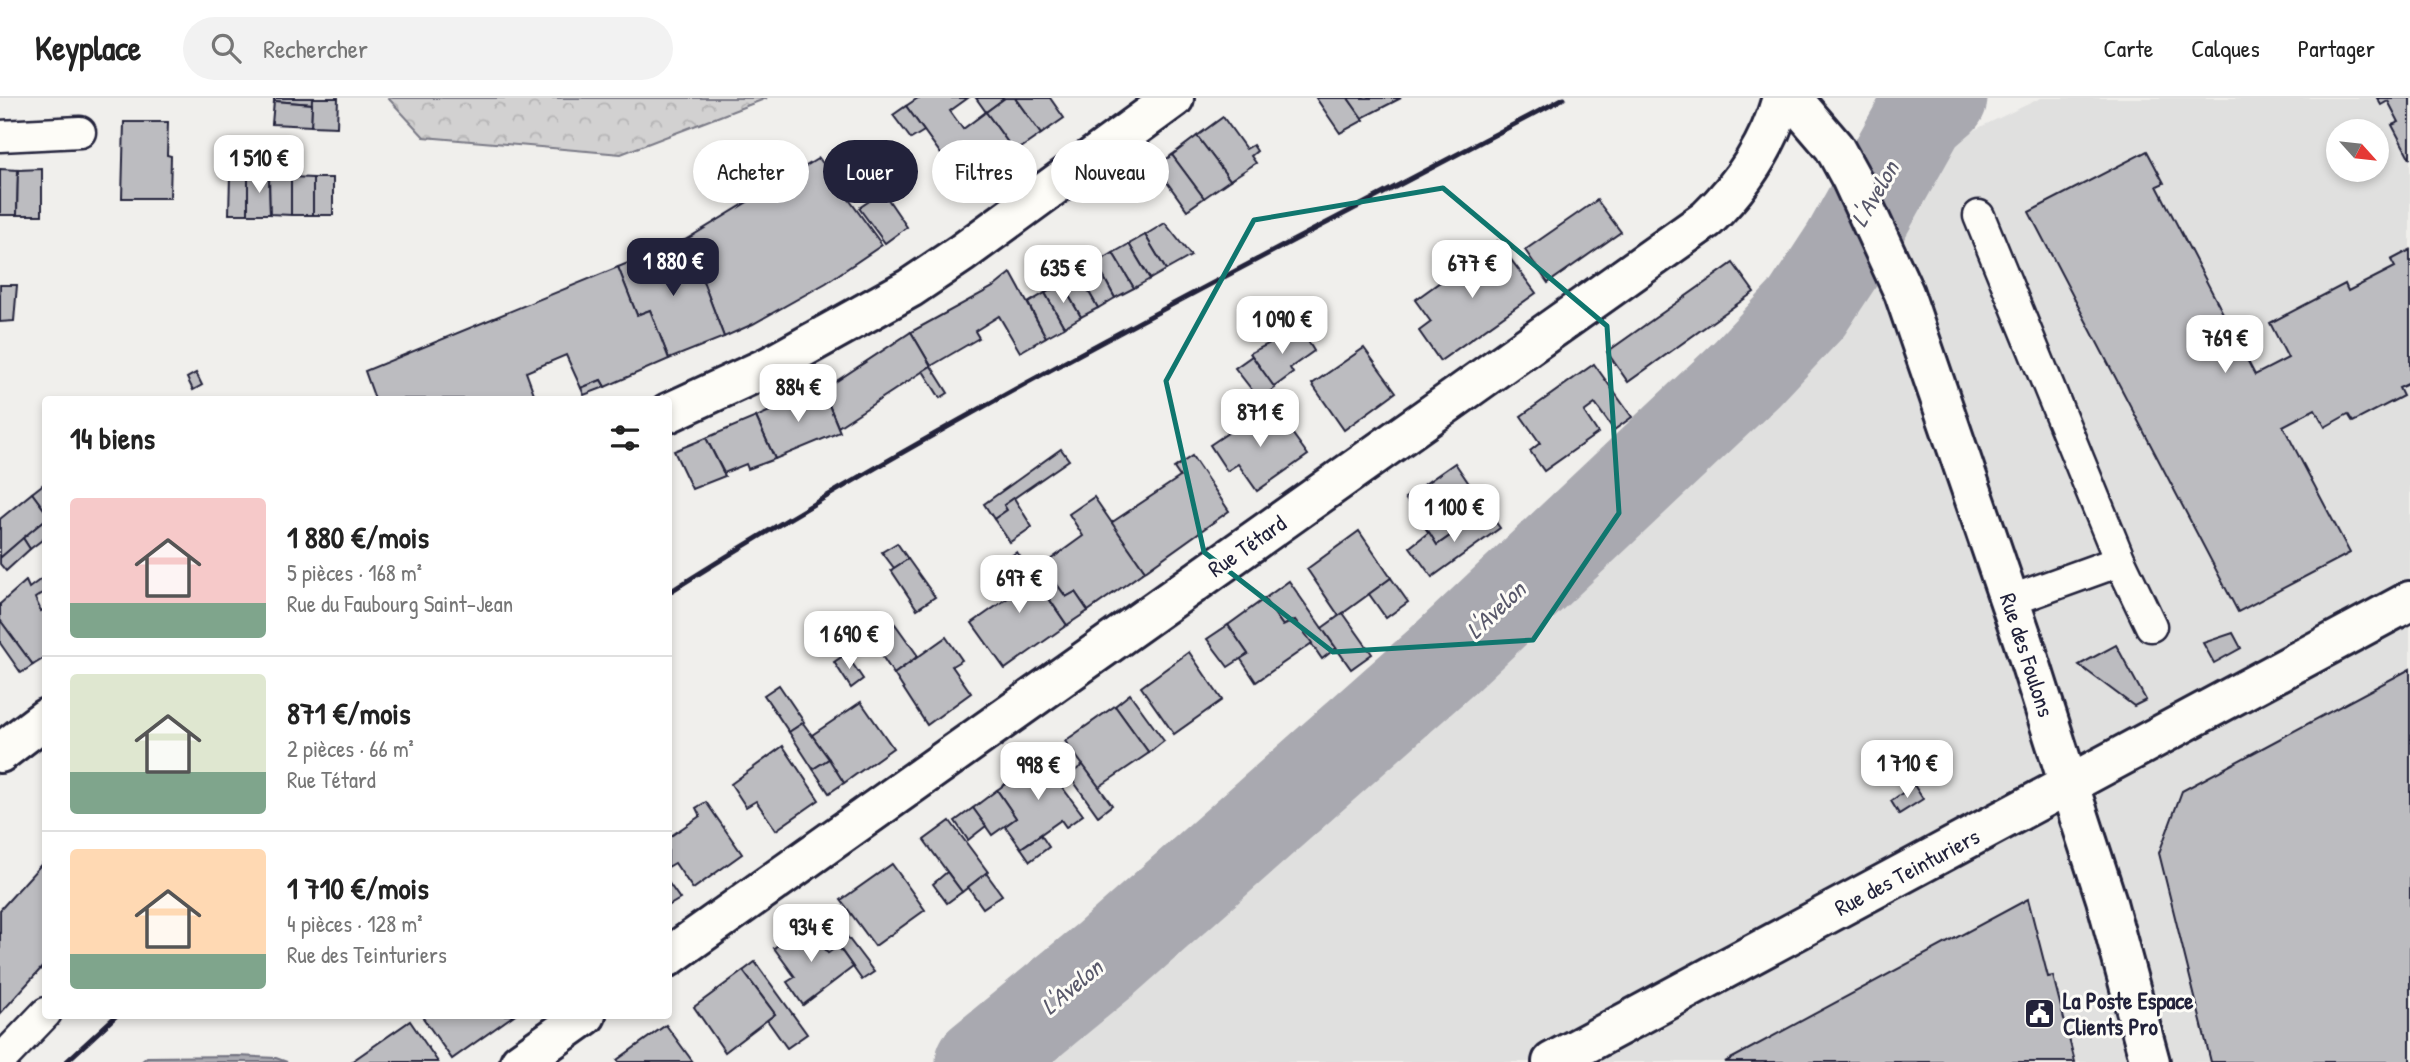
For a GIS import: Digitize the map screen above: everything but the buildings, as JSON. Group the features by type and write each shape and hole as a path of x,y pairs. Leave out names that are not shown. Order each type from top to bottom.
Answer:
{"street":[{"path":"672,411 770,366 910,288 1174,98"},
{"name":"Rue Tétard","path":"672,954 1707,219 1726,201 1746,174 1768,135 1782,98"},
{"name":"Rue des Foulons","path":"1792,98 1834,147 1851,178 1887,254 1912,317 2009,601 2106,899 2150,1062"},
{"name":"Rue des Teinturiers","path":"1552,1062 2410,601"},
{"path":"0,722 42,699"},
{"path":"0,753 42,721"},
{"path":"520,1062 580,1019"}],"lane":[{"path":"0,136 80,132"},
{"path":"1979,216 2120,561 2151,626"},
{"path":"2009,601 2120,561"},
{"path":"0,1061 42,1017"}],"highlighted area":[{"path":"1443,188 1607,326 1619,513 1533,640 1333,652 1204,552 1166,381 1254,220"}],"shaded area":[{"path":"2041,98 2410,98 2410,1062 990,1062 1737,399 1951,141"}],"green space":[{"path":"388,98 767,98 621,154 424,137"}],"water":[{"path":"147,1057 276,1058 287,1062 141,1062"}],"waterway":[{"name":"L'Avelon","path":"981,1062 1105,960 1441,662 1747,373 1807,309 1847,248 1921,116 1942,98"}],"railway":[{"path":"672,591 777,526 999,398 1564,98"},
{"path":"66,1062 113,1019"}],"place":[{"name":"La Poste Espace Clients Pro","path":"2040,1014"}]}
